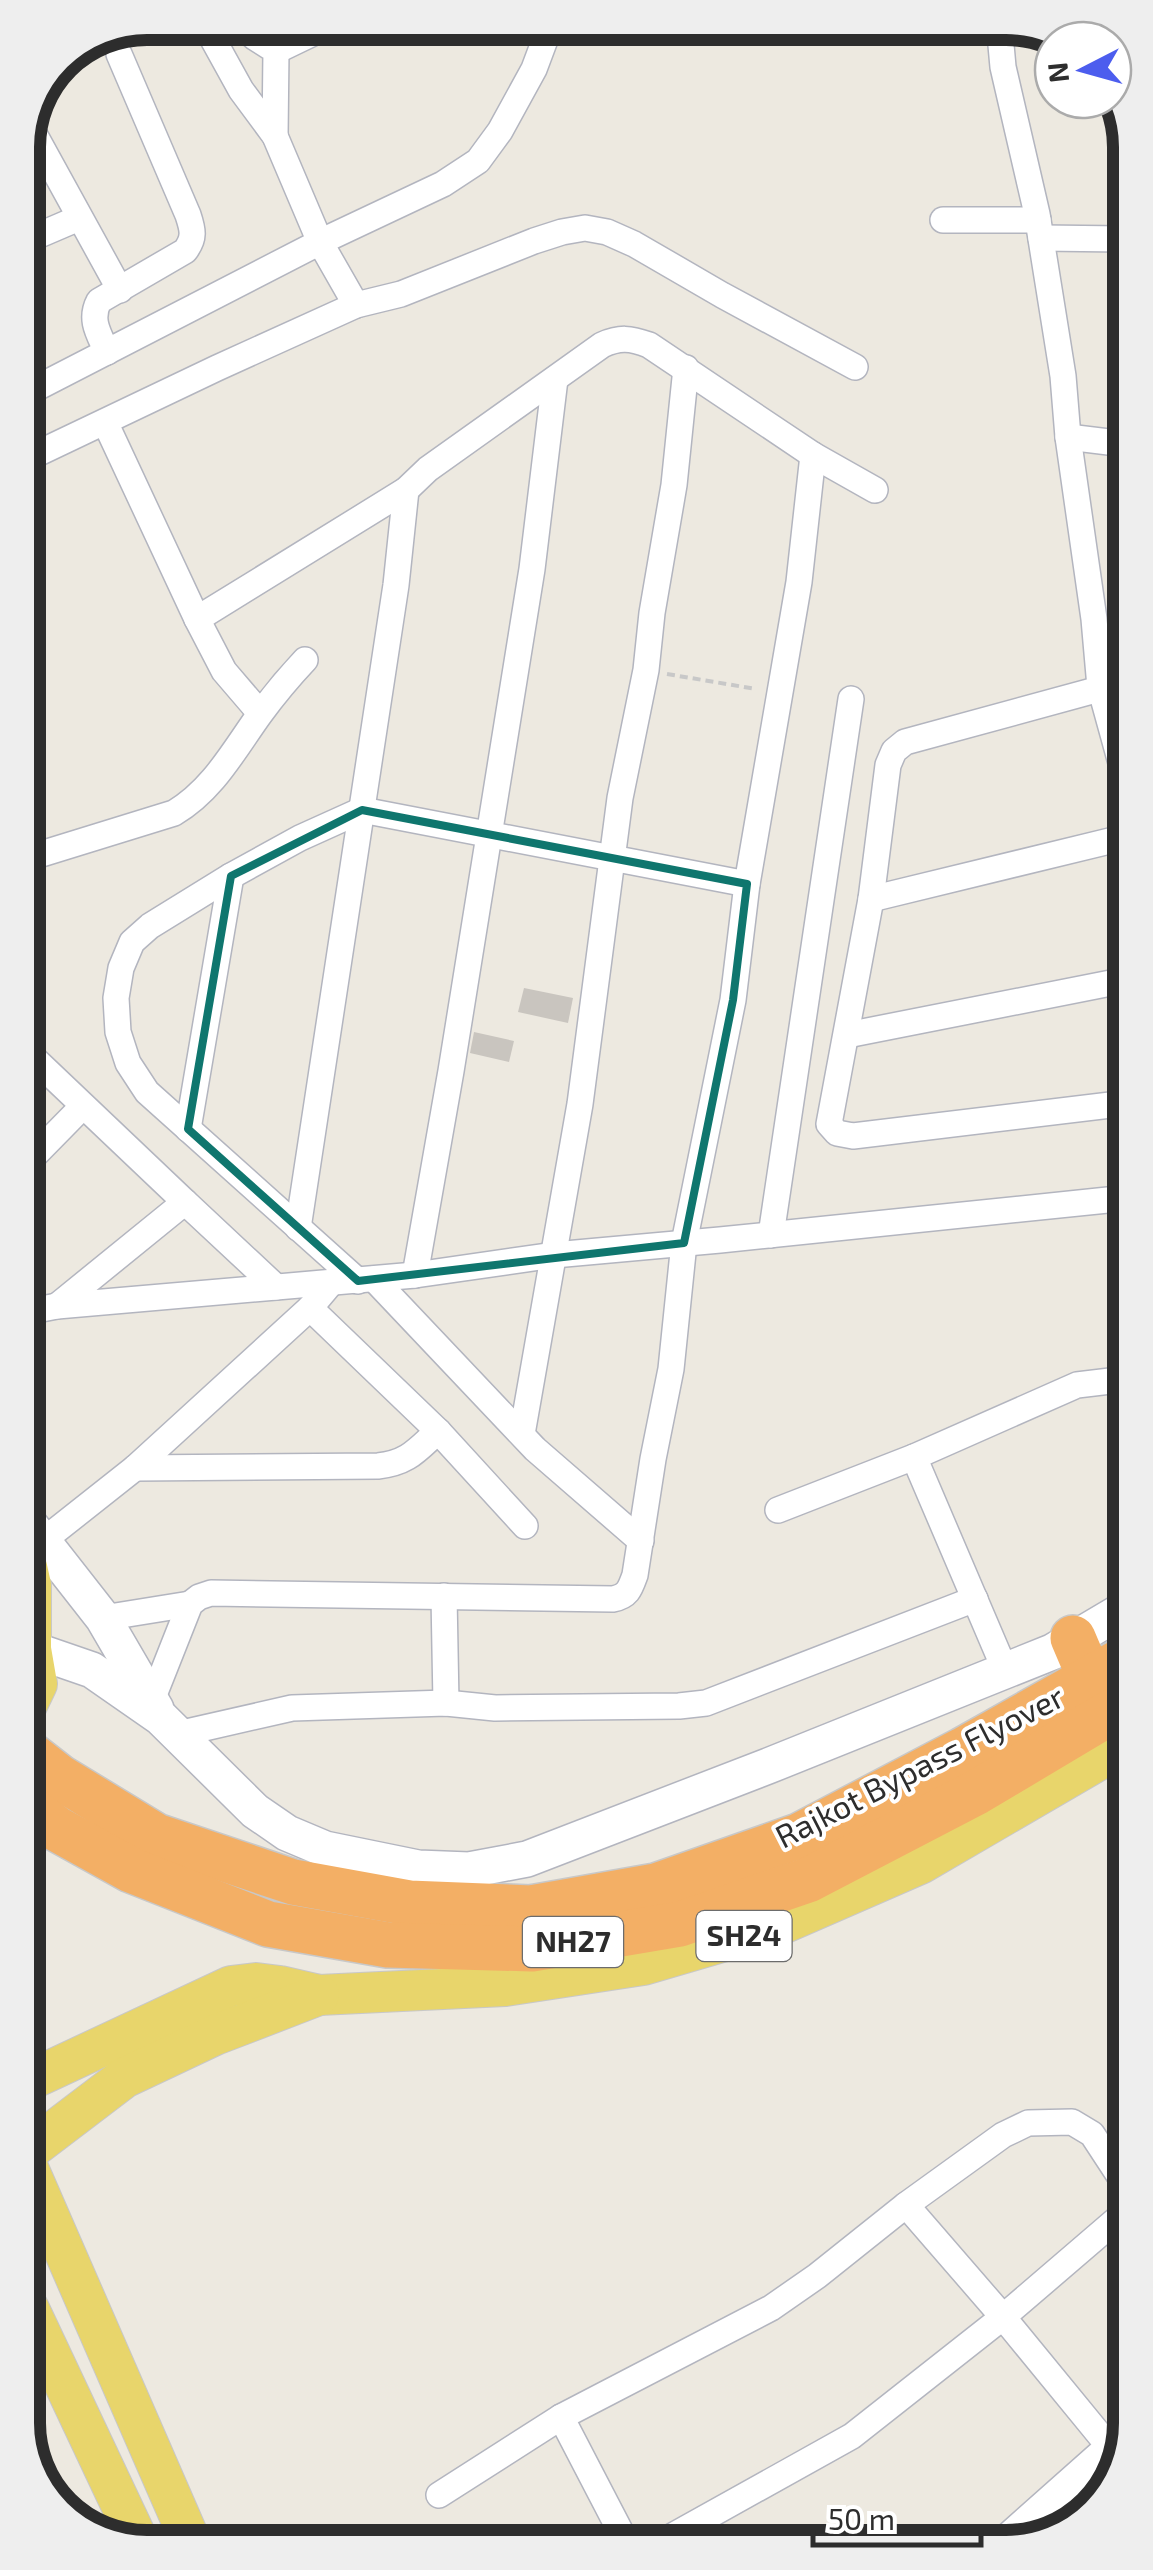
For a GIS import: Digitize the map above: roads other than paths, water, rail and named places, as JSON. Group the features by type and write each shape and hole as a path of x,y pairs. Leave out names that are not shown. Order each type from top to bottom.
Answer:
{"highway":[{"name":"Rajkot Bypass Flyover","path":"40,1762 156,1836 293,1882 409,1904 531,1908 656,1886 799,1836 1016,1720 1108,1690"},
{"name":"Rajkot Bypass Flyover","path":"40,1816 57,1830 132,1870 268,1924 388,1945 532,1948 680,1924 808,1880 978,1792 1108,1690"}],"main road":[{"name":"SH24","path":"40,2075 231,1986 268,1984 318,1996 505,1986 643,1965 780,1925 920,1864 1108,1690"},
{"name":"SH24","path":"40,2140 124,2078 215,2035 318,1996"},
{"path":"40,2175 186,2530"},
{"path":"40,2332 132,2528"}],"street":[{"path":"214,40 240,90 275,136 320,242 356,306"},
{"path":"259,40 276,51"},
{"path":"276,51 298,40"},
{"path":"40,388 320,242 443,184 478,161 500,131 534,69 545,40"},
{"path":"1001,40 1039,229 1063,376 1094,619 1113,685 905,742 894,751 888,766 872,900 829,1124 837,1133 853,1136 1113,1104"},
{"path":"275,136 276,51"},
{"path":"107,352 94,323 94,310 99,302 185,251 193,241 193,230 118,54"},
{"path":"40,145 120,290"},
{"path":"40,235 79,218"},
{"path":"943,220 1113,238"},
{"path":"40,452 356,306 442,280 562,232 585,228 608,232 634,244 856,367"},
{"path":"197,619 406,490 428,469 614,339 628,338 649,345 813,455 875,490"},
{"path":"522,1434 580,1104 620,798 646,670 674,485 686,368"},
{"path":"415,1275 532,570 555,379"},
{"path":"105,422 224,672 260,713"},
{"path":"1068,437 1113,443"},
{"path":"103,1618 190,1604 211,1594 492,1598 622,1597 630,1591 671,1369 684,1243 733,1000 748,884 800,582 813,455"},
{"path":"298,1228 396,585 406,490"},
{"path":"40,854 174,813 191,803 304,660"},
{"path":"771,1235 852,699"},
{"path":"641,1541 549,1462 366,1280 298,1228 147,1092 128,1063 118,1032 116,998 121,968 132,942 150,926 300,838 362,810 748,884"},
{"path":"872,900 1113,841"},
{"path":"188,1129 231,876"},
{"path":"847,1035 1113,983"},
{"path":"40,1064 276,1287"},
{"path":"40,1150 83,1106"},
{"path":"40,1309 415,1275 554,1254 1113,1199"},
{"path":"58,1306 185,1202"},
{"path":"40,1537 135,1468 310,1308 331,1282"},
{"path":"310,1308 438,1431 524,1526"},
{"path":"778,1510 914,1457 1076,1384 1113,1380"},
{"path":"135,1468 378,1466 407,1459 438,1431"},
{"path":"914,1457 1005,1670"},
{"path":"40,1551 103,1618 164,1718"},
{"path":"444,1596 446,1703"},
{"path":"164,1718 292,1708 446,1703 495,1708 706,1703 974,1600"},
{"path":"164,1718 190,1604"},
{"path":"40,1653 92,1670 164,1718 255,1811 287,1833 326,1849 381,1861 418,1868 469,1870 528,1859 1052,1652 1108,1690"},
{"path":"438,2496 561,2417 771,2308 1003,2134 1028,2123 1072,2122 1092,2134 1113,2166"},
{"path":"906,2206 1112,2436"},
{"path":"685,2530 852,2436 1003,2317 1113,2223"},
{"path":"561,2417 620,2530"},
{"path":"1024,2528 1108,2454"}]}
